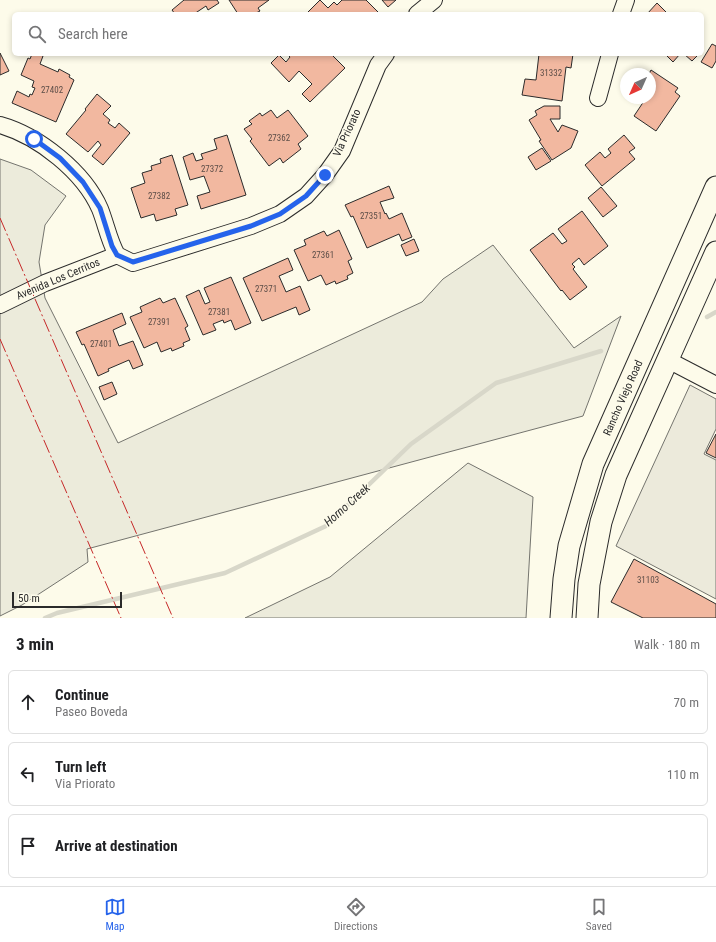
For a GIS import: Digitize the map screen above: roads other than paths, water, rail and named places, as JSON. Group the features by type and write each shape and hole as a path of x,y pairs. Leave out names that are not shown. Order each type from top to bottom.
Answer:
{"main road":[{"name":"Rancho Viejo Road","path":"561,618 564,579 569,546 593,464 716,187"},
{"path":"587,618 589,584 601,522 616,474 716,252"}],"street":[{"path":"419,12 434,0"},
{"path":"622,12 626,0"},
{"name":"Via Priorato","path":"117,255 133,262 251,226 280,214 306,196 325,175 342,152 378,65 385,56"},
{"path":"598,98 609,56"},
{"path":"0,125 34,139 60,158 83,182 100,208 112,246 117,255"},
{"name":"Avenida Los Cerritos","path":"0,305 45,284 117,255"},
{"path":"668,360 716,385"}],"waterway":[{"name":"Horno Creek","path":"707,317 716,312"},
{"name":"Horno Creek","path":"45,618 57,613 225,573 326,526 411,444 496,383 601,351"}]}
